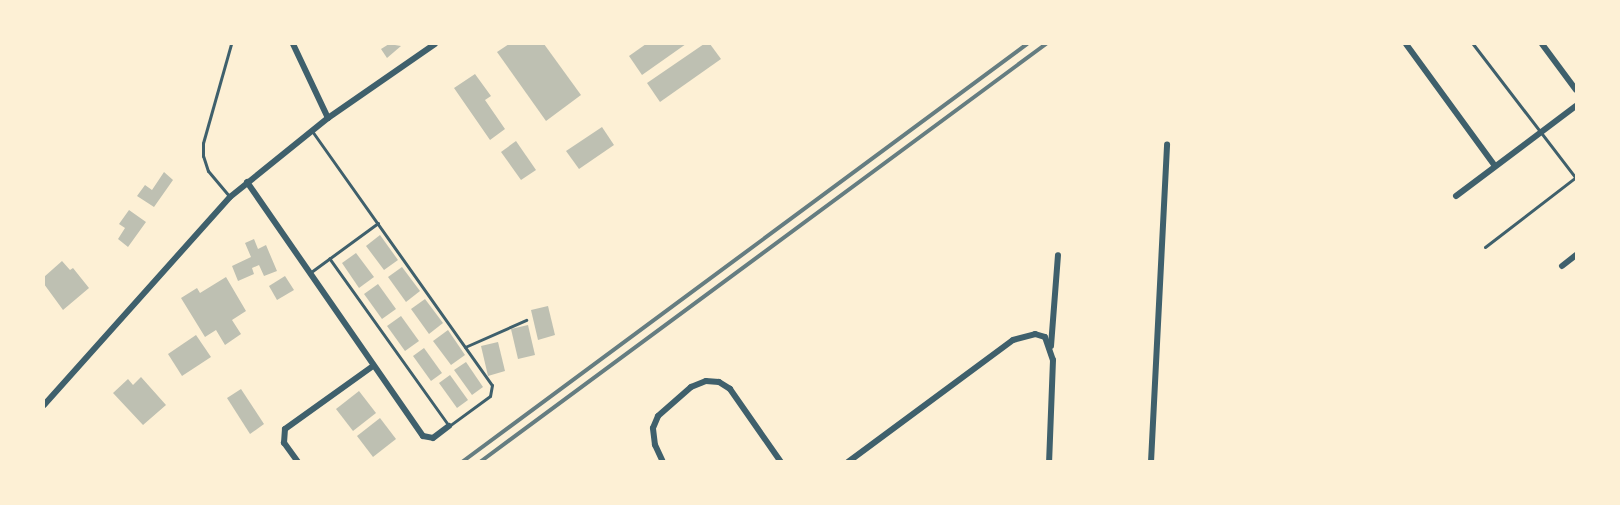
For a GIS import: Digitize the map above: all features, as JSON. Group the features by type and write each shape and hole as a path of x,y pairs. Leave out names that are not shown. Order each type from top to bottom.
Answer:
{"street":[{"path":"293,44 328,118"},
{"path":"44,405 230,197 328,118 435,44"},
{"path":"1406,44 1495,166"},
{"path":"1542,44 1576,90"},
{"path":"1456,196 1576,106"},
{"path":"1151,462 1167,144"},
{"path":"247,182 423,436 433,438 449,426"},
{"path":"1049,462 1051,347 1058,255"},
{"path":"1562,266 1576,255"},
{"path":"848,462 1013,340 1035,334 1045,338 1051,347"},
{"path":"298,462 285,443 285,429 373,366"},
{"path":"663,462 655,445 654,428 658,416 691,387 706,381 719,382 730,389 781,462"}],"lane":[{"path":"230,197 208,171 203,156 203,143 231,44"},
{"path":"1473,44 1539,133 1576,178 1485,248"},
{"path":"312,131 465,347 493,392 449,426 329,258"},
{"path":"309,273 378,223"},
{"path":"465,347 526,320"}],"building":[{"path":"389,44 401,46 387,58 381,49"},
{"path":"509,44 544,44 581,95 546,121 497,52"},
{"path":"646,44 686,44 642,75 629,56"},
{"path":"704,44 710,44 721,59 660,102 647,83"},
{"path":"475,74 491,96 485,100 505,129 490,140 454,88"},
{"path":"602,127 614,145 579,169 566,151"},
{"path":"516,141 536,170 521,180 501,152"},
{"path":"164,172 173,180 154,207 137,196 145,185 152,190"},
{"path":"129,210 146,222 128,247 118,239 125,228 119,224"},
{"path":"380,235 398,260 384,270 366,246"},
{"path":"254,239 258,249 266,245 277,271 264,276 259,265 252,268 254,274 238,281 232,266 251,257 245,243"},
{"path":"356,253 374,277 359,288 342,263"},
{"path":"62,261 70,270 73,268 89,288 63,310 44,284 44,277"},
{"path":"402,267 420,291 406,302 388,277"},
{"path":"285,276 294,290 277,300 269,286"},
{"path":"226,277 246,311 232,320 241,334 225,345 216,330 205,337 181,298 197,288 200,293"},
{"path":"378,284 396,309 382,319 364,294"},
{"path":"425,299 443,323 429,334 411,309"},
{"path":"548,306 555,335 538,340 531,310"},
{"path":"401,316 419,341 405,351 387,326"},
{"path":"528,325 535,355 518,359 511,329"},
{"path":"448,330 465,355 451,365 433,341"},
{"path":"196,335 211,357 182,376 168,354"},
{"path":"498,342 505,371 488,376 481,346"},
{"path":"424,348 442,373 431,381 413,356"},
{"path":"466,362 483,387 472,395 454,370"},
{"path":"450,375 468,400 457,408 439,383"},
{"path":"141,377 166,405 143,425 113,393 128,379 133,385"},
{"path":"241,389 264,424 250,434 227,398"},
{"path":"359,391 376,413 353,431 336,409"},
{"path":"380,418 396,439 373,457 357,436"}],"railway":[{"path":"462,462 1027,44"},
{"path":"480,462 1046,44"}]}
